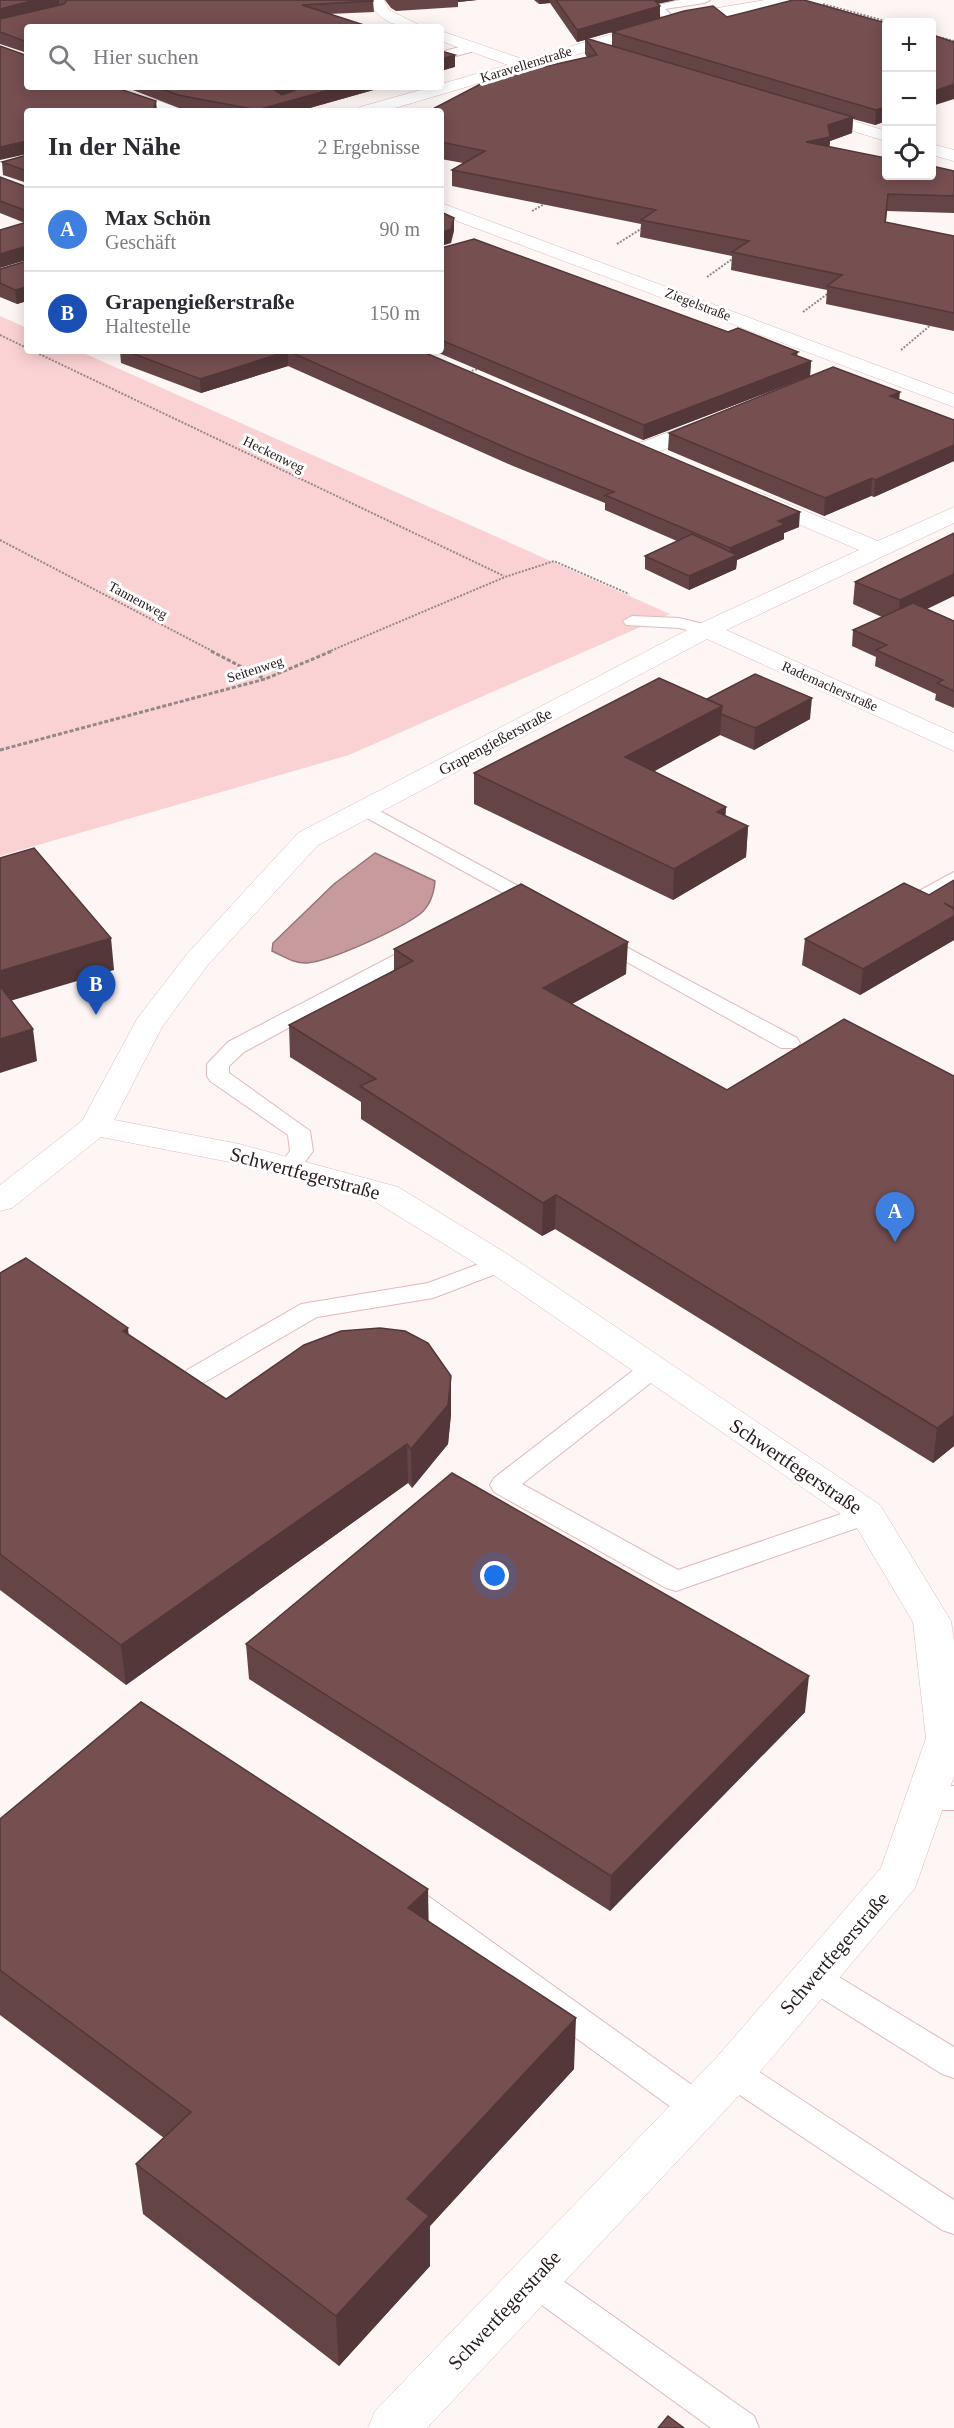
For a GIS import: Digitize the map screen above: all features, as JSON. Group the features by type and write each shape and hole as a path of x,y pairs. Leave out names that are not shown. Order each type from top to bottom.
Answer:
{"street":[{"path":"376,0 383,13 408,24"},
{"name":"Karavellenstraße","path":"444,88 672,21 794,0"},
{"path":"444,37 525,65"},
{"path":"585,45 619,55"},
{"path":"111,90 162,108"},
{"name":"Karavellenstraße","path":"376,108 439,90"},
{"path":"791,107 882,135"},
{"path":"936,150 954,156"},
{"name":"Ziegelstraße","path":"444,210 954,401"},
{"path":"642,450 731,415"},
{"path":"622,441 675,464"},
{"path":"739,491 880,550"},
{"name":"Grapengießerstraße","path":"0,1201 95,1126 148,1024 197,960 308,838 706,630 954,514"},
{"name":"Rademacherstraße","path":"706,630 954,742"},
{"name":"Schwertfegerstraße","path":"95,1126 239,1154 386,1194 500,1264 867,1514 932,1621 950,1739 940,1798 900,1876 732,2072 393,2428"}],"lane":[{"path":"672,21 655,7 705,0"},
{"path":"444,55 474,47"},
{"path":"632,621 679,622 706,630"},
{"path":"365,809 552,913"},
{"path":"924,896 954,878"},
{"path":"501,906 521,896"},
{"path":"583,930 789,1043"},
{"path":"289,1168 303,1153 304,1143 298,1131 230,1087 218,1076 218,1065 236,1047 440,938"},
{"path":"196,1376 310,1310 433,1290 500,1264"},
{"path":"654,1368 503,1485 676,1581 867,1514"},
{"path":"377,1876 698,2108"},
{"path":"813,1977 954,2064"},
{"path":"732,2072 953,2216"},
{"path":"533,2279 741,2428"}],"path":[{"path":"818,3 882,20"},
{"path":"936,35 954,41"},
{"path":"525,215 555,197"},
{"path":"614,247 650,222"},
{"path":"703,280 739,254"},
{"path":"799,315 836,288"},
{"path":"893,356 937,321"},
{"path":"0,335 24,347"},
{"name":"Heckenweg","path":"39,354 505,577"},
{"path":"465,374 486,366"},
{"name":"Tannenweg","path":"0,540 266,679"},
{"name":"Seitenweg","path":"0,750 266,679 505,577 554,561 630,594"}],"shaded area":[{"path":"0,316 24,327 24,354 86,354 670,614 349,755 0,856"},
{"path":"375,853 435,881 431,899 420,914 382,936 318,961 298,962 272,951 273,943 334,884"}],"building":[{"path":"0,0 35,0 0,9"},
{"path":"67,0 373,0 302,5 361,24 24,24 24,41 0,32 0,19 64,4"},
{"path":"556,0 654,0 660,6 577,30"},
{"path":"793,0 804,0 882,22 882,108 876,110 612,32 684,11 713,6 727,17"},
{"path":"936,36 954,42 954,84 936,91"},
{"path":"585,38 853,117 828,125 830,137 806,142 882,157 882,180 936,180 936,167 954,171 954,196 888,194 885,222 954,236 954,313 827,286 842,275 732,252 749,241 641,220 656,210 452,170 485,151 444,143 444,108 435,108 513,67 525,71 597,55"},
{"path":"0,46 24,55 24,90 123,90 156,101 154,108 24,108 24,142 0,147"},
{"path":"444,52 455,55 444,58"},
{"path":"165,90 274,90 282,95 296,90 329,90 264,108 246,108 178,95"},
{"path":"24,156 24,170 2,162"},
{"path":"0,177 24,186 24,210 0,201"},
{"path":"444,213 454,218 451,229 444,232"},
{"path":"24,223 24,247 0,254 0,230"},
{"path":"474,239 728,332 738,328 798,352 792,354 811,361 644,425 444,341 444,247"},
{"path":"24,262 24,288 15,290 0,283 0,269"},
{"path":"134,354 279,354 200,379"},
{"path":"295,354 428,354 800,512 778,521 785,524 730,548 605,495 614,492 513,451"},
{"path":"833,367 900,392 890,396 954,420 954,445 875,480 872,478 825,498 669,433"},
{"path":"954,533 954,574 900,600 855,582"},
{"path":"692,534 737,555 689,576 645,556"},
{"path":"913,603 954,621 954,691 937,683 943,680 876,650 887,645 853,630"},
{"path":"755,674 812,698 755,728 721,714 722,706 707,699"},
{"path":"659,678 722,706 625,757 726,807 717,812 748,826 674,869 474,773"},
{"path":"34,848 111,938 0,971 0,858"},
{"path":"954,880 954,908 944,903 954,909 954,916 863,969 805,939 904,883 929,895"},
{"path":"521,884 628,942 543,988 727,1090 844,1019 954,1076 954,1415 937,1428 556,1195 543,1203 360,1086 376,1079 289,1025 413,961 394,949"},
{"path":"0,986 33,1029 0,1039"},
{"path":"26,1258 128,1328 123,1331 226,1399 304,1345 341,1331 380,1328 405,1331 428,1343 451,1376 448,1405 411,1449 407,1444 121,1645 0,1554 0,1273"},
{"path":"452,1473 809,1676 611,1876 246,1644"},
{"path":"141,1702 428,1889 408,1908 576,2018 407,2199 429,2216 336,2316 136,2164 191,2112 0,1970 0,1819"},
{"path":"668,2416 684,2428 658,2428"}],"place":[{"name":"Grapengießerstraße","path":"96,1015"},
{"name":"Max Schön","path":"895,1242"}]}
